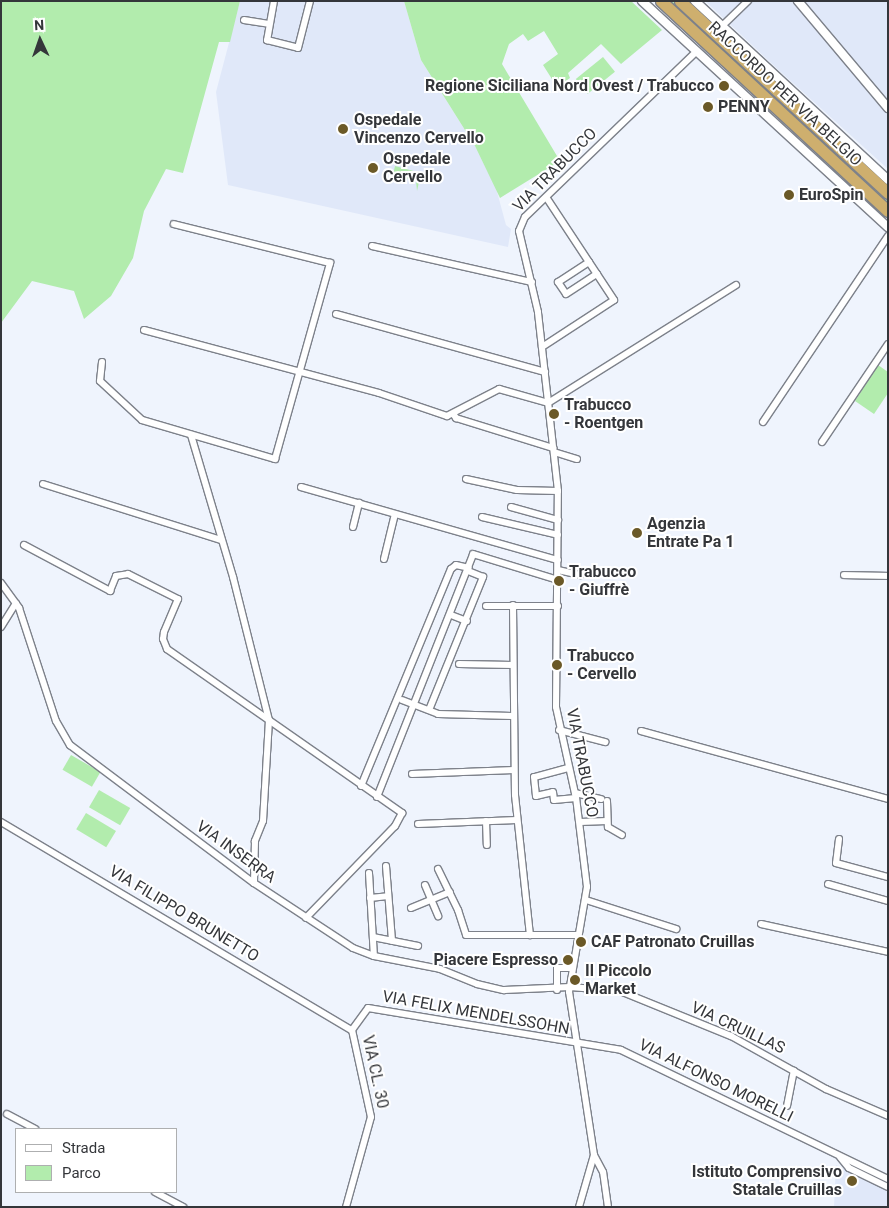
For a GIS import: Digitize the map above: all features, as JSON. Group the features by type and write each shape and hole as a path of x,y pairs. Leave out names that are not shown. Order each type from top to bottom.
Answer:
{"highway":[{"name":"RACCORDO PER VIA BELGIO","path":"661,1 888,211"},
{"name":"RACCORDO PER VIA BELGIO","path":"680,1 888,193"}],"street":[{"path":"274,1 267,40 298,48 310,1"},
{"path":"642,1 699,49 888,227"},
{"path":"695,1 720,27 888,180"},
{"path":"720,27 748,1"},
{"path":"798,1 888,108"},
{"path":"244,20 269,24"},
{"name":"VIA TRABUCCO","path":"594,1155 570,987 578,935 586,900 580,822 559,730 555,663 558,606 558,491 542,348 532,282 520,226 522,220 699,49"},
{"path":"542,348 614,300 546,197"},
{"path":"102,362 100,382 142,420 275,459 330,263 174,224"},
{"path":"764,422 888,236"},
{"path":"372,246 532,282"},
{"path":"588,262 558,282 566,294 597,274"},
{"path":"144,330 300,371 447,416 454,415 499,389 548,403 736,285"},
{"path":"336,314 544,372"},
{"path":"822,442 888,344"},
{"path":"454,415 456,418 554,450 577,460"},
{"path":"191,435 269,720 263,821 255,841 254,883"},
{"path":"466,479 517,490 558,491"},
{"path":"43,484 221,540"},
{"path":"301,487 558,560"},
{"path":"353,527 359,503"},
{"path":"511,507 558,520"},
{"path":"384,559 395,514"},
{"path":"482,517 558,535"},
{"path":"24,545 110,591 116,576 128,574 178,599 164,632 163,639 167,649 402,814 395,826 306,918"},
{"path":"377,797 469,570 473,554 558,580"},
{"path":"361,786 451,569 456,565 483,577 467,621 429,710"},
{"path":"558,570 580,574"},
{"path":"844,575 888,576"},
{"name":"VIA INSERRA","path":"1,583 16,603 56,722 70,745 254,883 353,948 374,956 440,969 477,984 504,990 557,990 570,987"},
{"path":"1,628 16,603"},
{"path":"486,606 558,606"},
{"path":"512,606 514,770 517,820 530,935"},
{"path":"451,615 467,621"},
{"path":"458,664 513,665"},
{"path":"402,700 438,714 512,716"},
{"path":"559,730 605,742"},
{"path":"641,731 888,799"},
{"path":"568,768 534,777 536,796 553,792 554,800 575,796 604,800 608,827 622,835"},
{"path":"412,774 514,770"},
{"path":"418,824 517,820"},
{"path":"486,821 487,845"},
{"path":"580,822 607,821"},
{"name":"VIA FILIPPO BRUNETTO","path":"1,822 352,1030"},
{"path":"839,839 836,863 888,877"},
{"path":"386,866 392,941"},
{"path":"438,869 450,892 466,935 578,935"},
{"path":"369,873 374,956"},
{"path":"828,884 888,901"},
{"path":"425,885 438,916"},
{"path":"411,908 450,892"},
{"path":"370,898 388,896"},
{"path":"586,900 676,929"},
{"path":"761,924 888,952"},
{"path":"373,937 418,946"},
{"path":"557,990 557,968 572,968"},
{"name":"VIA CRUILLAS","path":"570,987 603,988 639,998 731,1036 858,1105 888,1116"},
{"name":"VIA FELIX MENDELSSOHN","path":"352,1030 368,1008 577,1044"},
{"name":"VIA CL. 30","path":"346,1207 371,1117 352,1030"},
{"name":"VIA ALFONSO MORELLI","path":"577,1044 621,1050 888,1179"},
{"path":"787,1106 794,1071"},
{"path":"7,1114 33,1128"},
{"path":"579,1207 594,1155"},
{"path":"594,1155 603,1172 608,1207"},
{"name":"VIA ALFONSO MORELLI","path":"840,1157 849,1168 888,1187"},
{"path":"157,1193 183,1207"}],"shaded area":[{"name":"Ospedale Vincenzo Cervello","path":"240,1 404,1 421,60 475,146 496,188 506,225 511,229 508,247 228,185 216,92"},
{"path":"705,1 888,1 888,169 784,75"},
{"name":"Istituto Comprensivo Statale Cruillas","path":"836,1165 888,1190 888,1207 834,1207"}],"green space":[{"path":"1,1 240,1 230,42 219,42 183,173 166,169 144,211 133,258 111,296 84,319 74,291 32,281 1,323"},
{"path":"404,1 631,1 662,30 621,64 601,44 568,73 570,78 557,87 543,65 558,54 544,31 528,41 523,34 509,44 502,64 560,161 500,198 475,146 421,60"},
{"path":"666,1 675,1 888,200 888,206"},
{"path":"603,57 615,72 588,94 576,79"},
{"path":"395,166 421,173 417,191 416,181 393,175"},
{"path":"878,365 888,372 888,393 874,414 855,401"},
{"path":"71,755 100,772 92,787 62,770"},
{"path":"99,790 130,808 120,825 89,807"},
{"path":"86,813 116,831 106,847 76,829"}],"place":[{"name":"Regione Siciliana Nord Ovest / Trabucco","path":"724,86"},
{"name":"PENNY","path":"708,107"},
{"name":"Ospedale Vincenzo Cervello","path":"343,129"},
{"name":"Ospedale Cervello","path":"373,168"},
{"name":"EuroSpin","path":"789,195"},
{"name":"Trabucco - Roentgen","path":"554,414"},
{"name":"Agenzia Entrate Pa 1","path":"637,533"},
{"name":"Trabucco - Giuffrè","path":"559,581"},
{"name":"Trabucco - Cervello","path":"557,665"},
{"name":"CAF Patronato Cruillas","path":"581,942"},
{"name":"Piacere Espresso","path":"568,960"},
{"name":"Il Piccolo Market","path":"575,980"},
{"name":"Istituto Comprensivo Statale Cruillas","path":"852,1181"}]}
